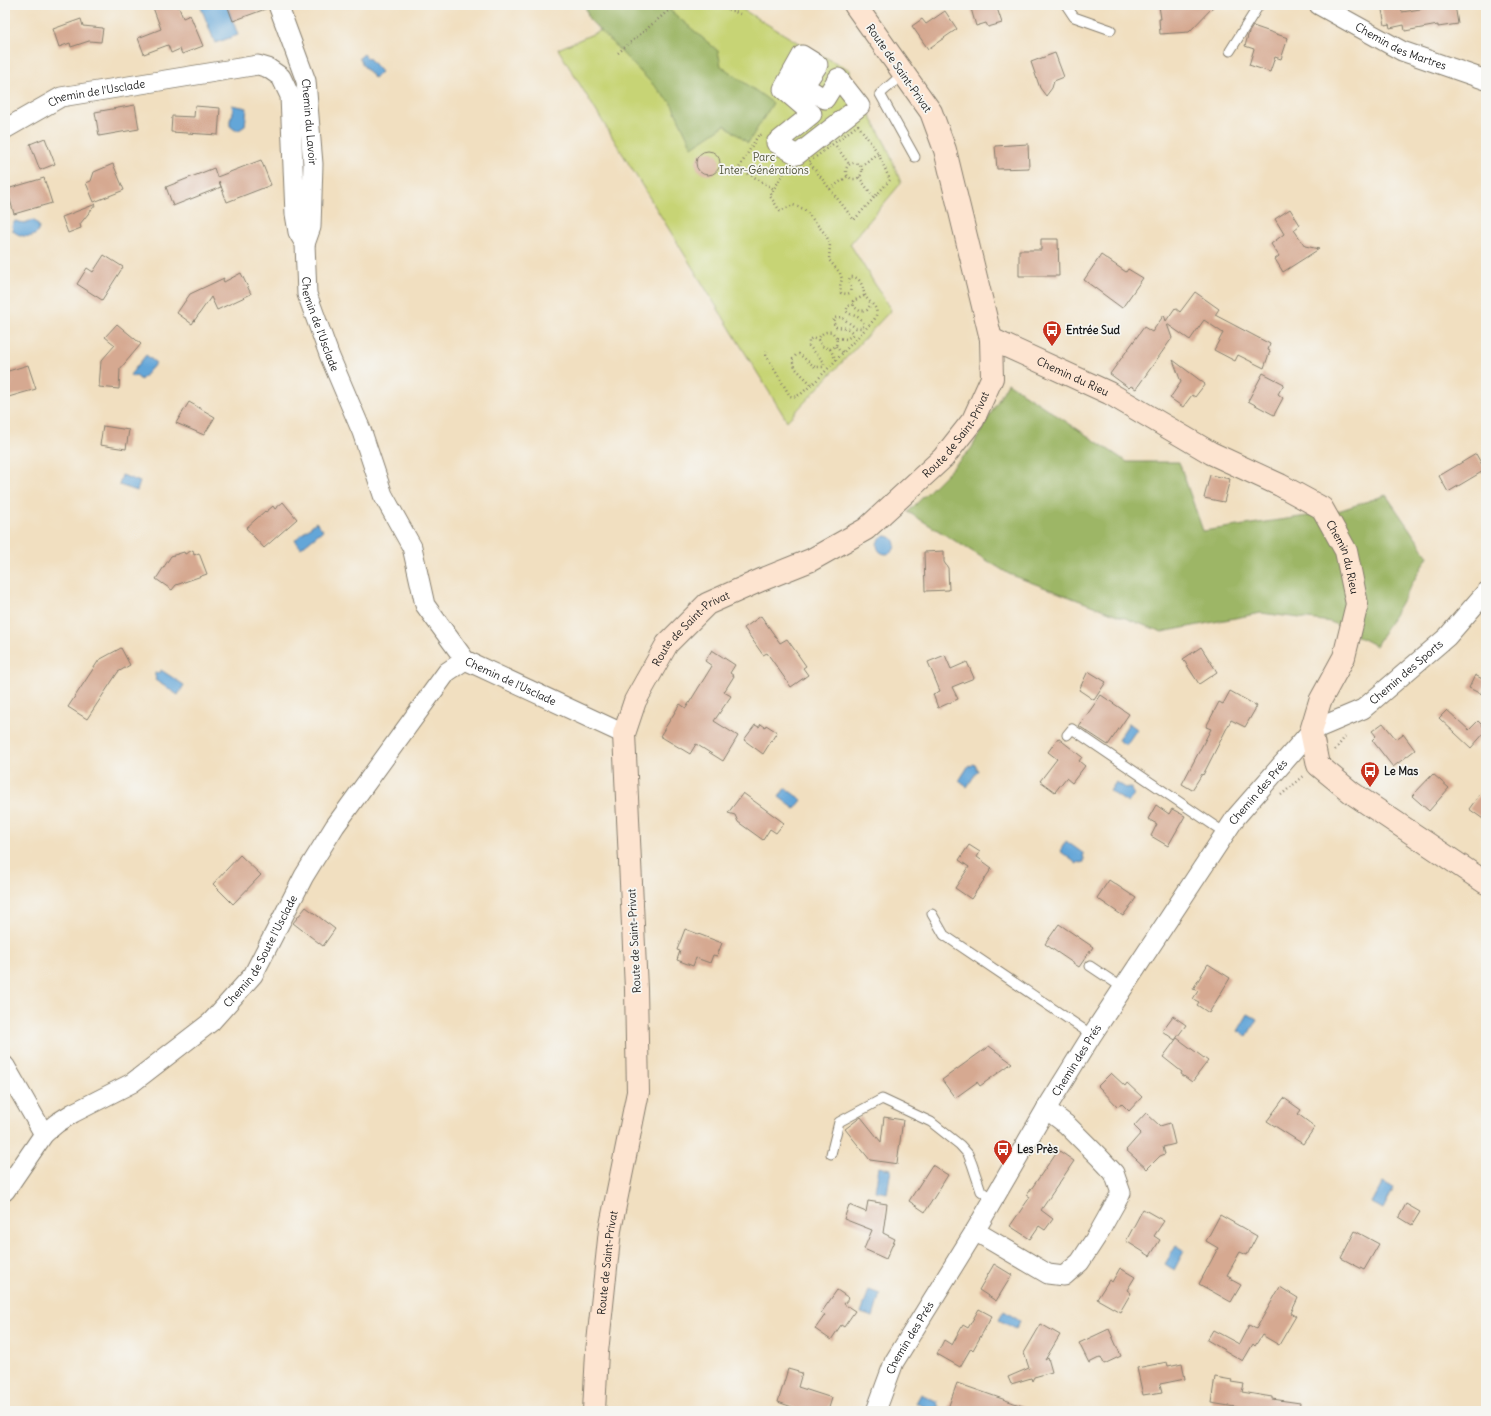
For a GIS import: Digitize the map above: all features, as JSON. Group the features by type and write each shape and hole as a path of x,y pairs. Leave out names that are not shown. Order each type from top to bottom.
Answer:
{"street":[{"name":"Chemin du Lavoir","path":"278,5 306,81 313,164 311,226 305,244"},
{"name":"Route de Saint-Privat","path":"594,1411 597,1352 610,1230 638,1092 636,989 624,734 635,701 666,644 707,604 811,560 866,529 943,458 973,420 992,378 991,338 943,143 931,112 855,5"},
{"name":"Chemin des Martres","path":"1319,5 1402,51 1486,80"},
{"path":"802,55 818,65 804,86 825,99 838,78 860,106 797,155 776,143 812,114 782,89 802,55"},
{"name":"Chemin de l'Usclade","path":"5,129 61,97 258,65 268,68 281,78 290,96 295,214 298,232 305,244 307,294 330,357 362,432 383,495 412,547 425,605 466,660 624,734"},
{"name":"Chemin du Rieu","path":"991,338 1109,393 1212,453 1280,485 1322,508 1346,551 1356,604 1344,657 1320,700 1311,731 1318,765"},
{"name":"Chemin des Sports","path":"1311,731 1363,709 1448,637 1486,592"},
{"name":"Chemin de Soute l'Usclade","path":"5,1191 44,1134 57,1123 73,1113 132,1083 211,1022 253,976 304,876 335,826 447,672 466,660"},
{"name":"Chemin des Prés","path":"876,1411 894,1362 1092,1035 1236,816 1311,731"},
{"path":"1318,765 1352,793 1486,883"},
{"path":"5,1066 44,1134"},
{"path":"975,1230 1048,1274 1064,1276 1080,1262 1098,1236 1121,1193 1114,1173 1067,1125 1046,1109"}],"lane":[{"path":"1066,5 1074,17 1111,30"},
{"path":"1230,51 1259,5"},
{"path":"904,73 880,94 915,157"},
{"path":"1067,735 1072,729 1225,833"},
{"path":"932,914 944,935 1092,1035"},
{"path":"1090,966 1123,988"},
{"path":"831,1154 839,1122 882,1099 931,1122 960,1145 968,1154 981,1192 992,1199"}],"path":[{"path":"618,53 675,5"},
{"path":"717,5 740,14"},
{"path":"858,125 878,153 890,180 854,220 809,162 834,143 858,125"},
{"path":"774,189 739,168 759,134 776,143"},
{"path":"834,143 849,164"},
{"path":"861,166 878,153"},
{"path":"767,351 766,355 790,396 798,396 819,378 836,360 875,317 876,311 864,296 862,286 854,277 850,277 849,280 851,287 850,293 841,293 840,286 842,279 840,273 829,260 830,244 826,235 804,209 793,205 780,211 770,196 794,154"},
{"path":"849,164 857,163 861,166"},
{"path":"849,164 846,168 848,176 853,179 859,178"},
{"path":"859,178 862,171 861,166"},
{"path":"830,189 848,176"},
{"path":"859,178 874,198"},
{"path":"837,338 847,338 852,335 852,332 847,328 836,326 833,322 834,318 841,317 856,328 862,328 864,325 860,318 846,312 848,306 853,304 853,301 864,296"},
{"path":"853,304 857,309 863,311 867,310 871,304"},
{"path":"818,340 819,337 828,331 832,332 837,338 836,346 843,352"},
{"path":"811,384 796,369 792,360 796,354 799,354 815,367 823,367 824,362 809,346 809,340 812,338 818,340 822,346 830,349 836,360"},
{"path":"830,349 836,346"},
{"path":"1274,800 1334,751 1350,733"}],"green space":[{"path":"585,5 669,5 671,11 718,51 721,66 773,103 748,143 725,125 692,147 671,103 589,19"},
{"name":"Parc Inter-Générations","path":"660,5 735,5 807,48 850,70 850,84 864,104 887,147 901,183 850,244 891,310 787,421 558,49"},
{"path":"1008,383 1127,462 1179,462 1203,531 1335,512 1386,495 1428,556 1376,646 1331,622 1261,613 1162,632 1009,574 908,512 971,449"}],"water":[{"path":"200,5 227,5 238,35 215,43"},
{"path":"364,54 381,72 374,78 361,63 362,62 359,58"},
{"path":"232,105 247,108 245,126 239,130 235,130 230,126 230,120 233,113"},
{"path":"33,220 39,227 36,234 32,236 24,236 13,231 12,226 15,221 24,223"},
{"path":"146,355 156,363 141,380 135,375 133,377 130,375"},
{"path":"122,475 140,482 137,491 119,485"},
{"path":"316,522 323,530 301,548 295,540"},
{"path":"882,536 890,536 895,541 893,552 890,554 882,554 877,549 877,541"},
{"path":"161,670 184,685 178,695 155,680 155,673 160,672"},
{"path":"1129,723 1137,729 1126,745 1118,740"},
{"path":"973,764 976,765 976,769 978,770 967,787 959,781 969,765 971,766"},
{"path":"1116,782 1126,788 1132,788 1132,792 1134,794 1128,803 1110,791"},
{"path":"785,788 802,800 795,809 779,797"},
{"path":"1066,841 1084,854 1084,862 1079,862 1077,864 1060,851"},
{"path":"1248,1014 1257,1019 1247,1036 1238,1031"},
{"path":"879,1167 891,1169 887,1193 875,1191"},
{"path":"1383,1182 1394,1188 1383,1209 1372,1203"},
{"path":"1176,1246 1184,1251 1174,1270 1165,1264"},
{"path":"869,1290 880,1294 873,1317 861,1313"},
{"path":"1004,1311 1020,1321 1016,1329 999,1320"},
{"path":"921,1394 938,1402 939,1407 933,1411 916,1403"}],"building":[{"path":"152,5 178,5 183,18 190,15 203,46 182,54 180,49 171,53 168,45 144,54 138,38 161,29"},
{"path":"227,5 267,5 268,8 233,21"},
{"path":"970,5 996,5 1002,23 988,27 986,23 976,26"},
{"path":"1215,5 1189,32 1160,34 1159,19 1161,19 1159,6"},
{"path":"1381,5 1400,5 1402,12 1444,5 1455,5 1458,24 1438,27 1438,25 1405,31 1404,25 1390,28 1389,24 1385,25"},
{"path":"945,11 957,29 928,49 912,26 922,19 926,24"},
{"path":"81,19 83,26 103,28 101,42 89,41 71,47 70,43 59,47 53,29"},
{"path":"1253,26 1288,38 1281,59 1275,57 1270,72 1249,65 1254,49 1245,46 1249,32"},
{"path":"1055,53 1064,77 1054,81 1052,88 1046,96 1040,88 1031,62"},
{"path":"135,105 139,129 99,136 95,112"},
{"path":"195,106 220,108 218,135 171,132 172,116 194,117"},
{"path":"45,138 55,164 40,170 30,144"},
{"path":"1028,144 1029,168 997,169 995,146"},
{"path":"708,151 717,154 720,163 717,172 708,175 699,172 696,163 699,154"},
{"path":"261,160 271,185 227,202 219,181 221,187 173,206 166,187 214,168 217,177"},
{"path":"113,164 124,190 94,202 86,183 91,181 94,172"},
{"path":"44,178 52,203 14,214 7,189"},
{"path":"96,204 80,224 81,228 68,233 62,217"},
{"path":"1290,209 1300,225 1294,230 1305,246 1319,249 1283,272 1275,259 1279,256 1271,244 1284,234 1275,219"},
{"path":"1041,239 1058,239 1059,276 1019,276 1019,250 1041,250"},
{"path":"104,255 123,267 102,300 77,284 87,268 93,272"},
{"path":"1101,255 1126,272 1128,269 1143,278 1122,308 1084,280"},
{"path":"241,273 251,294 217,310 211,297 192,324 177,313 190,294 224,278 224,282"},
{"path":"1195,292 1219,309 1215,315 1270,344 1268,350 1270,351 1264,368 1238,355 1235,361 1214,350 1223,333 1204,320 1190,340 1167,324 1172,338 1136,389 1131,386 1129,388 1110,374 1144,327 1152,332 1164,315 1166,321 1175,308 1180,312"},
{"path":"117,324 141,344 120,369 119,389 99,387 101,361 115,345 105,337"},
{"path":"1173,360 1205,384 1195,397 1192,395 1183,407 1170,398 1181,382"},
{"path":"28,365 36,389 5,398 5,372"},
{"path":"1263,373 1284,384 1278,394 1283,398 1274,415 1248,401"},
{"path":"189,402 215,417 204,435 176,423"},
{"path":"103,426 129,430 126,449 100,445"},
{"path":"1476,454 1485,470 1448,492 1439,476"},
{"path":"1210,475 1230,479 1224,502 1204,498"},
{"path":"283,502 297,519 264,548 246,528 265,511 266,512 273,506 275,509"},
{"path":"193,550 194,555 199,553 207,574 176,585 172,590 156,579 171,556 184,552 185,554"},
{"path":"944,551 944,562 948,568 949,590 925,591 924,552"},
{"path":"761,616 780,643 787,639 806,666 803,668 808,675 791,687 767,653 763,655 744,628"},
{"path":"1201,647 1217,672 1199,684 1183,659"},
{"path":"121,648 130,665 118,672 87,719 68,707 99,660"},
{"path":"712,650 735,665 730,673 734,676 724,692 731,696 714,721 738,736 723,761 696,744 690,754 660,736 680,704 686,708 712,666 705,661"},
{"path":"945,655 951,669 967,662 974,678 952,687 958,699 938,708 933,694 940,691 928,662"},
{"path":"1088,671 1106,682 1094,700 1079,690"},
{"path":"1475,675 1486,681 1481,694 1469,688"},
{"path":"1230,691 1257,706 1245,727 1231,720 1203,775 1202,774 1192,790 1182,784 1211,729 1206,727 1219,702 1223,704"},
{"path":"1101,695 1129,714 1108,745 1079,726"},
{"path":"1447,710 1469,730 1478,721 1486,729 1486,731 1471,748 1439,718"},
{"path":"1383,723 1396,739 1403,734 1415,750 1393,767 1372,740 1376,736 1372,731"},
{"path":"761,724 765,727 766,725 777,732 763,754 744,740 755,725 759,727"},
{"path":"1058,738 1082,757 1079,761 1085,766 1072,783 1066,778 1055,792 1040,781 1057,759 1048,752"},
{"path":"1433,774 1449,788 1429,811 1412,796"},
{"path":"1486,786 1486,821 1469,809"},
{"path":"743,793 784,823 776,833 770,829 763,840 738,822 735,815 728,813"},
{"path":"1156,805 1169,814 1172,809 1185,816 1168,846 1151,836 1157,824 1148,819"},
{"path":"969,845 980,852 977,857 992,868 971,899 955,888 969,867 959,860"},
{"path":"240,855 261,875 233,904 213,884"},
{"path":"1109,880 1136,898 1123,916 1097,898"},
{"path":"306,907 335,929 323,946 293,923"},
{"path":"1059,924 1093,947 1079,967 1045,944"},
{"path":"685,929 722,943 717,956 713,955 710,963 696,958 693,966 677,960 680,951 677,950"},
{"path":"1208,964 1230,978 1209,1013 1197,1005 1199,1002 1193,999 1198,991 1193,989"},
{"path":"1173,1016 1186,1025 1175,1040 1162,1031"},
{"path":"1177,1038 1208,1061 1192,1082 1163,1057"},
{"path":"989,1046 1012,1063 980,1086 977,1082 955,1098 942,1080"},
{"path":"1111,1073 1125,1086 1127,1083 1142,1097 1129,1111 1121,1103 1118,1107 1098,1086"},
{"path":"1284,1098 1301,1110 1298,1114 1315,1127 1303,1144 1267,1121"},
{"path":"1146,1113 1160,1126 1170,1123 1175,1144 1163,1147 1165,1154 1160,1156 1147,1169 1126,1150 1141,1133 1134,1126"},
{"path":"861,1117 881,1142 884,1117 903,1120 898,1164 870,1160 845,1129"},
{"path":"1058,1150 1074,1161 1041,1210 1053,1219 1045,1230 1039,1226 1030,1239 1010,1226 1030,1197 1027,1195"},
{"path":"932,1165 948,1175 925,1212 909,1201"},
{"path":"868,1201 887,1204 883,1233 895,1239 886,1259 864,1249 872,1230 844,1219 849,1205 866,1212"},
{"path":"1406,1204 1420,1212 1412,1225 1399,1217"},
{"path":"1143,1209 1164,1221 1154,1236 1160,1240 1150,1256 1126,1241"},
{"path":"1220,1215 1257,1236 1247,1255 1240,1252 1227,1275 1231,1277 1230,1279 1241,1285 1231,1302 1199,1284 1218,1248 1206,1241"},
{"path":"1355,1231 1379,1244 1364,1270 1341,1258"},
{"path":"994,1264 1012,1275 996,1301 979,1290"},
{"path":"1120,1268 1135,1277 1127,1290 1131,1293 1120,1312 1097,1299 1109,1280 1112,1282"},
{"path":"1280,1287 1298,1298 1291,1313 1296,1316 1279,1345 1262,1335 1255,1346 1253,1344 1243,1361 1207,1340 1213,1330 1239,1344 1249,1325 1256,1329"},
{"path":"837,1290 849,1298 844,1304 855,1311 844,1327 841,1325 831,1340 815,1329 825,1315 821,1313"},
{"path":"979,1309 992,1316 973,1350 971,1348 960,1367 937,1354 944,1340 952,1345 963,1325 968,1328"},
{"path":"1041,1324 1060,1335 1045,1360 1048,1358 1052,1372 1034,1377 1032,1381 1031,1378 1011,1384 1008,1377 1029,1368 1024,1353"},
{"path":"1109,1329 1121,1356 1104,1364 1101,1357 1089,1363 1079,1343"},
{"path":"1167,1362 1168,1366 1182,1363 1185,1379 1160,1384 1162,1392 1143,1395 1137,1368"},
{"path":"788,1369 802,1373 798,1387 832,1398 828,1411 803,1411 778,1402"},
{"path":"1215,1377 1244,1384 1242,1392 1272,1397 1272,1399 1300,1403 1299,1411 1247,1411 1247,1409 1211,1403"},
{"path":"957,1383 1031,1409 1031,1411 947,1411"}],"place":[{"name":"Entrée Sud","path":"1052,347"},
{"name":"Le Mas","path":"1370,788"},
{"name":"Les Près","path":"1003,1166"}]}
